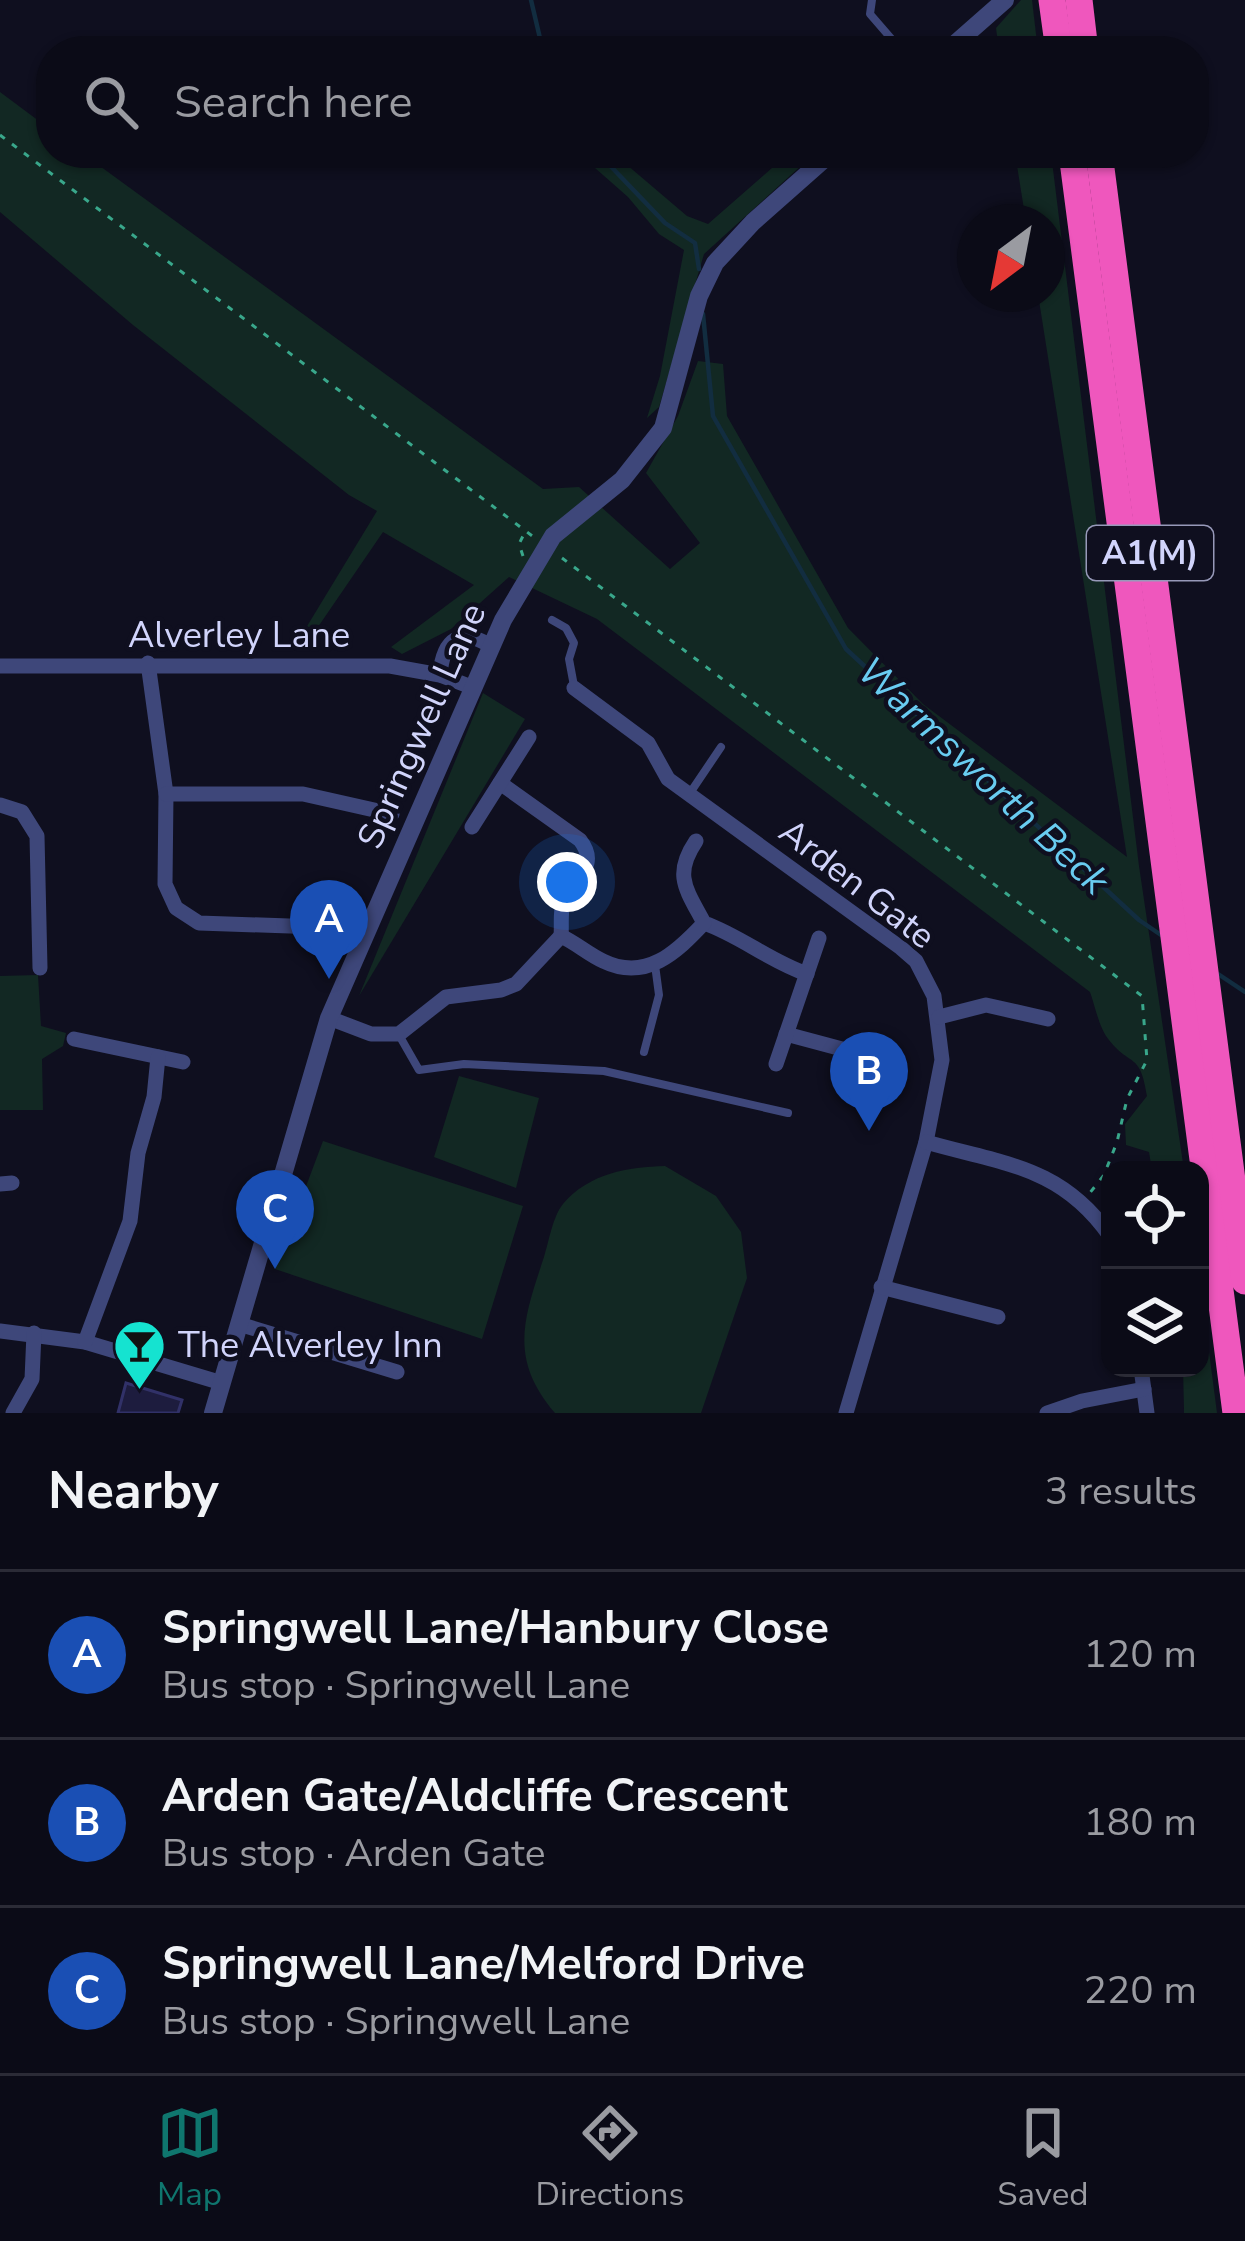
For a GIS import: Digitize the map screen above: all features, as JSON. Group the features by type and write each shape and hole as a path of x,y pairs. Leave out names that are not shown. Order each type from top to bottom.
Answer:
{"highway":[{"path":"1052,0 1057,36"},
{"path":"1079,0 1083,36"},
{"name":"A1(M)","path":"1074,168 1190,955 1245,1281"},
{"name":"A1(M)","path":"1101,168 1190,955 1236,1413"}],"street":[{"path":"964,36 1005,0"},
{"name":"Springwell Lane","path":"213,1413 329,1018 491,647 532,567 566,523 639,463 663,428 699,296 715,263 814,168"},
{"path":"440,675 443,653 454,640 470,637 491,647"},
{"path":"148,663 166,794 165,884 176,908 199,923 318,927 343,936"},
{"name":"Alverley Lane","path":"0,666 390,666 440,675 474,688"},
{"name":"Arden Gate","path":"574,688 642,737 663,774 916,961 927,979 939,1017 942,1060 926,1142 846,1413"},
{"path":"472,827 529,737"},
{"path":"329,1018 371,1034 399,1034 446,997 516,984 561,936 563,904 589,865 587,851 580,840 500,783"},
{"path":"166,794 303,794 392,814"},
{"path":"0,805 22,812 37,836 40,968"},
{"path":"696,841 684,859 682,876 704,923 736,936 774,962 807,974"},
{"path":"561,936 608,964 634,968 654,964 679,950 704,923"},
{"path":"776,1064 819,938"},
{"path":"939,1017 979,1005 1048,1019"},
{"path":"786,1034 842,1049"},
{"path":"74,1039 183,1062"},
{"path":"85,1342 130,1221 158,1057"},
{"path":"926,1142 1038,1173 1083,1202 1101,1225"},
{"path":"881,1287 998,1317"},
{"path":"239,1324 397,1372"},
{"path":"0,1331 85,1342 222,1383"},
{"path":"13,1413 32,1379 34,1333"},
{"path":"1142,1377 1147,1413"},
{"path":"1047,1413 1082,1401 1144,1390"}],"lane":[{"path":"872,0 870,14 889,36"},
{"path":"552,620 566,628 574,643 569,659 574,688"},
{"path":"689,795 721,747"},
{"path":"644,1052 659,994 654,964"},
{"path":"399,1034 419,1070 481,1064 604,1071 788,1113"}],"path":[{"path":"0,135 36,162"},
{"path":"44,168 535,538"},
{"path":"525,531 519,544 532,567"},
{"path":"556,554 1142,995 1147,1060 1127,1099 1104,1175 1083,1202"}],"green space":[{"path":"1021,0 1032,0 1036,36 997,36 996,28"},
{"path":"0,92 36,119 36,168 103,168 543,489 579,487 670,569 700,543 646,473 678,416 698,361 723,364 727,416 848,628 923,704 1127,857 1041,312 1065,312 1065,266 1139,866 1183,1161 1150,1161 1149,1152 1126,1145 1125,1124 1147,1096 1144,1082 1138,1066 1106,1035 1090,992 597,619 509,577 451,629 402,654 391,647 474,585 383,532 307,643 295,646 377,511 349,495 133,325 0,212"},
{"path":"595,168 631,168 687,216 708,224 772,168 799,168 704,254 659,407 647,418 660,376 684,250 659,234"},
{"path":"1017,168 1053,168 1057,204 1023,204"},
{"path":"483,693 525,719 359,996"},
{"path":"38,975 41,1026 66,1033 63,1046 42,1059 43,1110 0,1110 0,976"},
{"path":"459,1076 539,1098 516,1188 434,1157"},
{"path":"323,1141 523,1206 482,1339 275,1269"},
{"path":"665,1166 716,1196 741,1232 747,1278 701,1413 555,1413 531,1374 524,1337 557,1215 573,1194 597,1179 624,1170"},
{"path":"1209,1351 1217,1413 1184,1413 1183,1377 1209,1377"}],"building":[{"name":"The Alverley Inn","path":"126,1383 182,1400 178,1413 118,1413"}],"waterway":[{"name":"Warmsworth Beck","path":"531,0 539,36"},
{"name":"Warmsworth Beck","path":"612,168 665,223 695,243 699,269"},
{"name":"Warmsworth Beck","path":"703,314 713,416 846,649 1139,920 1161,935"},
{"name":"Warmsworth Beck","path":"1215,972 1245,992"}],"place":[{"name":"Springwell Lane/Hanbury Close","path":"329,979"},
{"name":"Arden Gate/Aldcliffe Crescent","path":"869,1131"},
{"name":"Springwell Lane/Melford Drive","path":"275,1269"},
{"name":"The Alverley Inn","path":"139,1391"}]}
